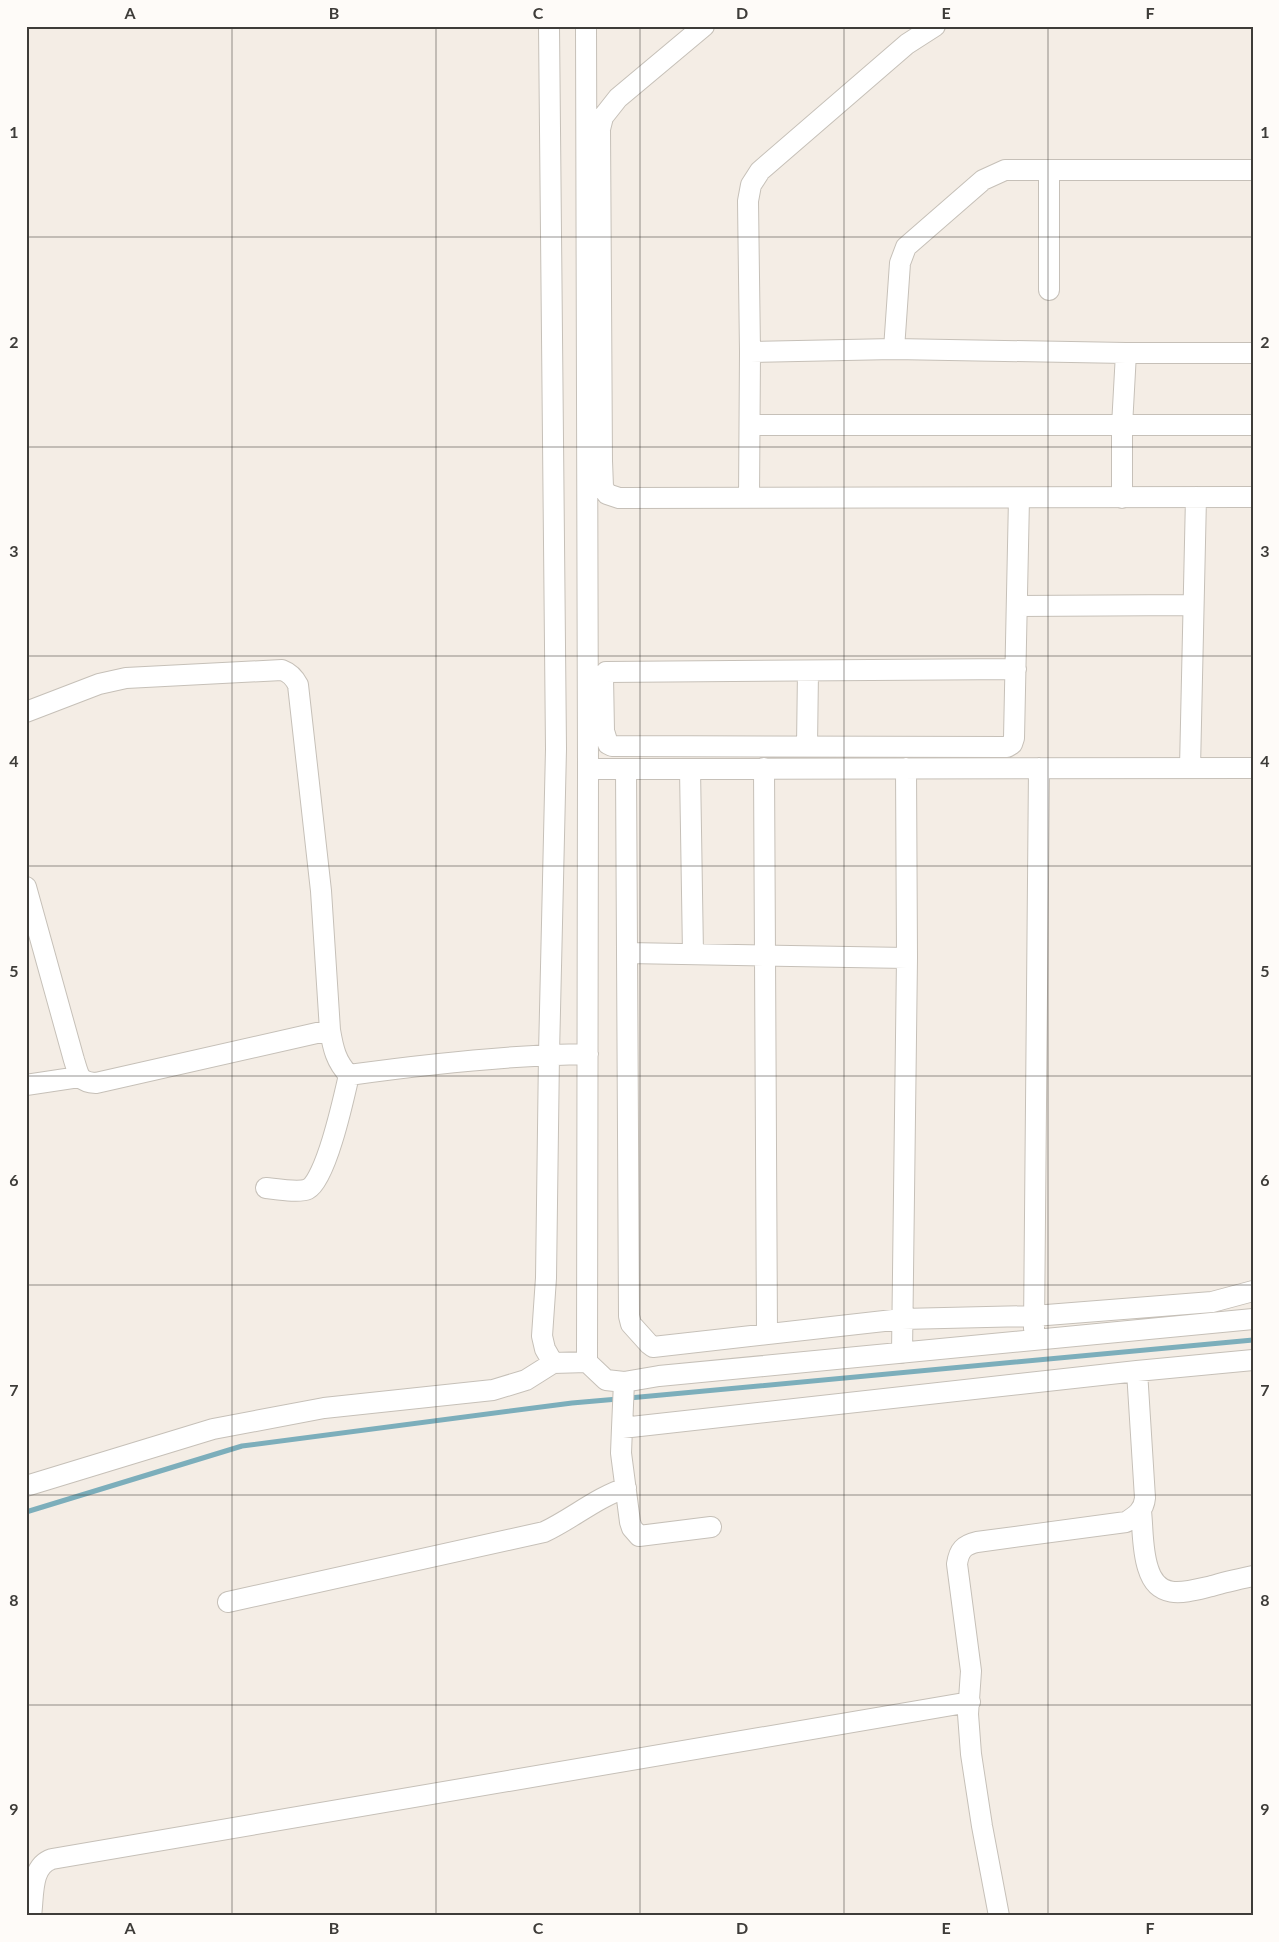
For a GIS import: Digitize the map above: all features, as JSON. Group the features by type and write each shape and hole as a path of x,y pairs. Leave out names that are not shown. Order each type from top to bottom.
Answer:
{"street":[{"path":"549,26 556,749 546,1278 542,1336 545,1349 552,1363"},
{"path":"586,26 595,461 607,494 619,498 1253,497"},
{"path":"587,1362 588,769 600,129 603,117 618,98 704,26"},
{"path":"749,498 748,201 755,178 760,171 907,44 935,26"},
{"path":"894,349 900,263 906,247 983,180 993,174 1005,170 1253,170"},
{"path":"1048,170 1049,290"},
{"path":"750,352 894,349 1253,353"},
{"path":"1122,498 1122,426 1126,353"},
{"path":"750,425 1253,425"},
{"path":"1190,768 1196,497"},
{"path":"1016,669 606,672 603,676 604,732 608,744 612,746 1007,747 1012,744 1014,738 1016,669 1019,498"},
{"path":"1017,606 1193,605"},
{"path":"26,712 99,684 126,678 282,670 290,673 298,685 321,891 330,1030 333,1049 338,1061 350,1075"},
{"path":"807,746 808,671"},
{"path":"764,768 767,1334"},
{"path":"902,1353 907,958 906,768"},
{"path":"1034,1340 1039,768"},
{"path":"588,769 1253,768"},
{"path":"626,769 629,1316 632,1324 653,1347 902,1319 1034,1316 1212,1302 1253,1291"},
{"path":"690,769 693,954"},
{"path":"26,887 79,1076 83,1081 96,1083 330,1030"},
{"path":"628,953 907,958"},
{"path":"350,1075 447,1063 549,1054 588,1054"},
{"path":"266,1188 303,1191 313,1186 327,1156 350,1075"},
{"path":"26,1085 79,1076"},
{"path":"26,1486 213,1429 324,1408 493,1390 526,1380 552,1363 587,1362 606,1380 624,1387 659,1376 1253,1319"},
{"path":"622,1421 1253,1360"},
{"path":"1137,1371 1145,1498 1141,1511 1148,1568 1152,1578 1158,1586 1168,1592 1177,1593 1253,1576"},
{"path":"624,1387 621,1453 632,1528 639,1536 711,1527"},
{"path":"228,1602 544,1532 614,1492 626,1488"},
{"path":"999,1916 971,1754 968,1714 971,1671 957,1564 958,1555 962,1548 977,1542 1126,1522 1141,1511"},
{"path":"31,1916 37,1871 42,1864 52,1859 970,1702"}],"waterway":[{"path":"629,1398 1253,1340"},
{"path":"26,1512 242,1446 572,1403 618,1399"}]}
